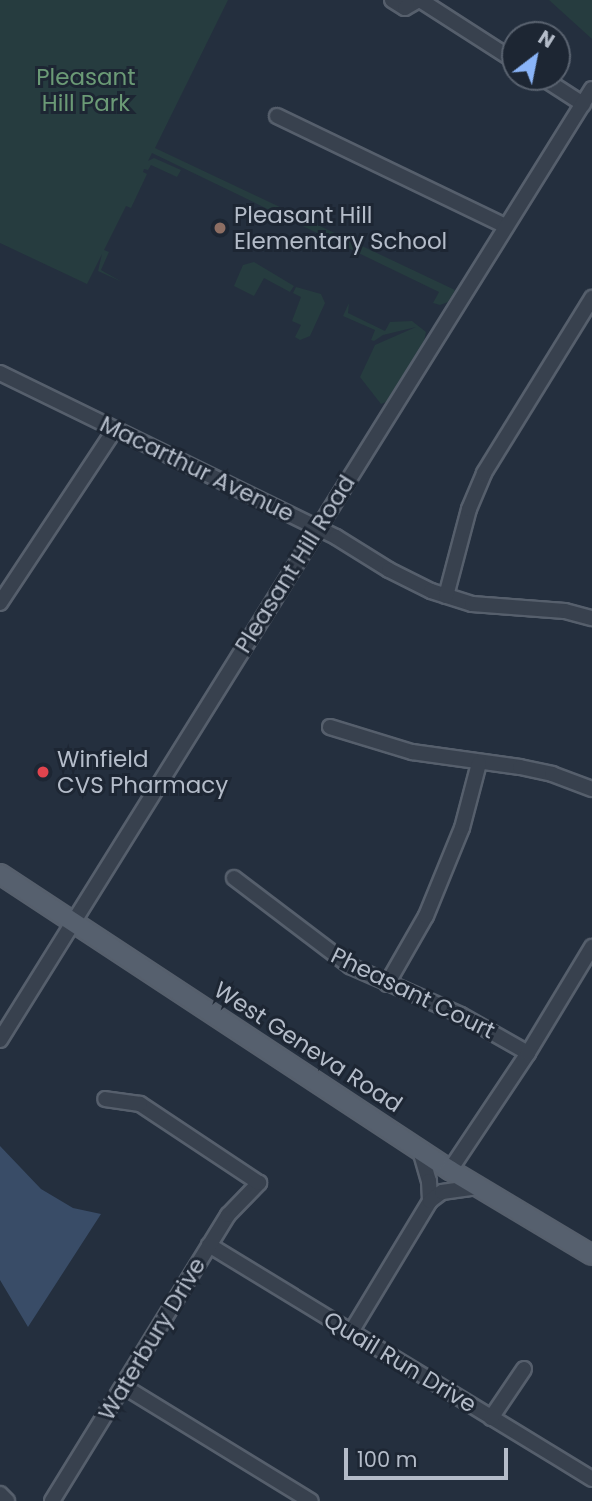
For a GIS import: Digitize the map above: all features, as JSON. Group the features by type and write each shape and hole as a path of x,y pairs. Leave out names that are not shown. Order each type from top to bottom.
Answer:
{"main road":[{"name":"West Geneva Road","path":"0,874 450,1170 592,1255"}],"street":[{"path":"392,0 405,8 420,0 501,52"},
{"name":"Pleasant Hill Road","path":"0,1040 592,89"},
{"path":"563,91 583,104"},
{"path":"276,116 506,226"},
{"path":"446,596 469,509 484,473 592,298"},
{"name":"Macarthur Avenue","path":"0,373 337,537 404,579 446,596 492,607 565,611 592,618"},
{"path":"0,603 115,429"},
{"path":"330,727 412,752 552,774 592,789"},
{"path":"387,984 426,916 462,828 479,763"},
{"name":"Pheasant Court","path":"234,878 324,949 387,984 461,1015 528,1053"},
{"path":"450,1170 528,1053 592,947"},
{"name":"Waterbury Drive","path":"52,1501 228,1214 259,1183 140,1104 105,1098"},
{"path":"420,1150 429,1181 430,1200"},
{"path":"351,1332 430,1200 442,1192 478,1187"},
{"name":"Quail Run Drive","path":"209,1245 592,1479"},
{"path":"491,1418 524,1369"},
{"path":"123,1386 312,1501"},
{"path":"0,1494 7,1501"}],"green space":[{"name":"Pleasant Hill Park","path":"0,0 228,0 155,148 455,290 448,302 440,305 433,303 439,292 152,153 148,161 154,158 181,170 177,177 151,165 148,170 144,169 143,172 147,174 131,208 126,206 104,250 109,252 101,270 122,282 98,271 102,254 87,284 0,243"},
{"path":"549,0 592,0 592,39"},
{"path":"254,262 294,286 290,292 264,278 254,296 234,286 243,265"},
{"path":"296,287 321,294 325,303 310,336 300,340 295,337 301,325 292,321 301,297 293,293"},
{"path":"349,303 348,313 385,331 390,322 412,321 426,332 424,341 386,402 381,404 360,377 375,345 416,327 371,340 375,330 343,316"}],"water":[{"path":"0,1146 41,1189 73,1208 101,1214 28,1327 0,1280"}],"place":[{"name":"Pleasant Hill Elementary School","path":"220,228"},
{"name":"Winfield CVS Pharmacy","path":"43,772"}]}
